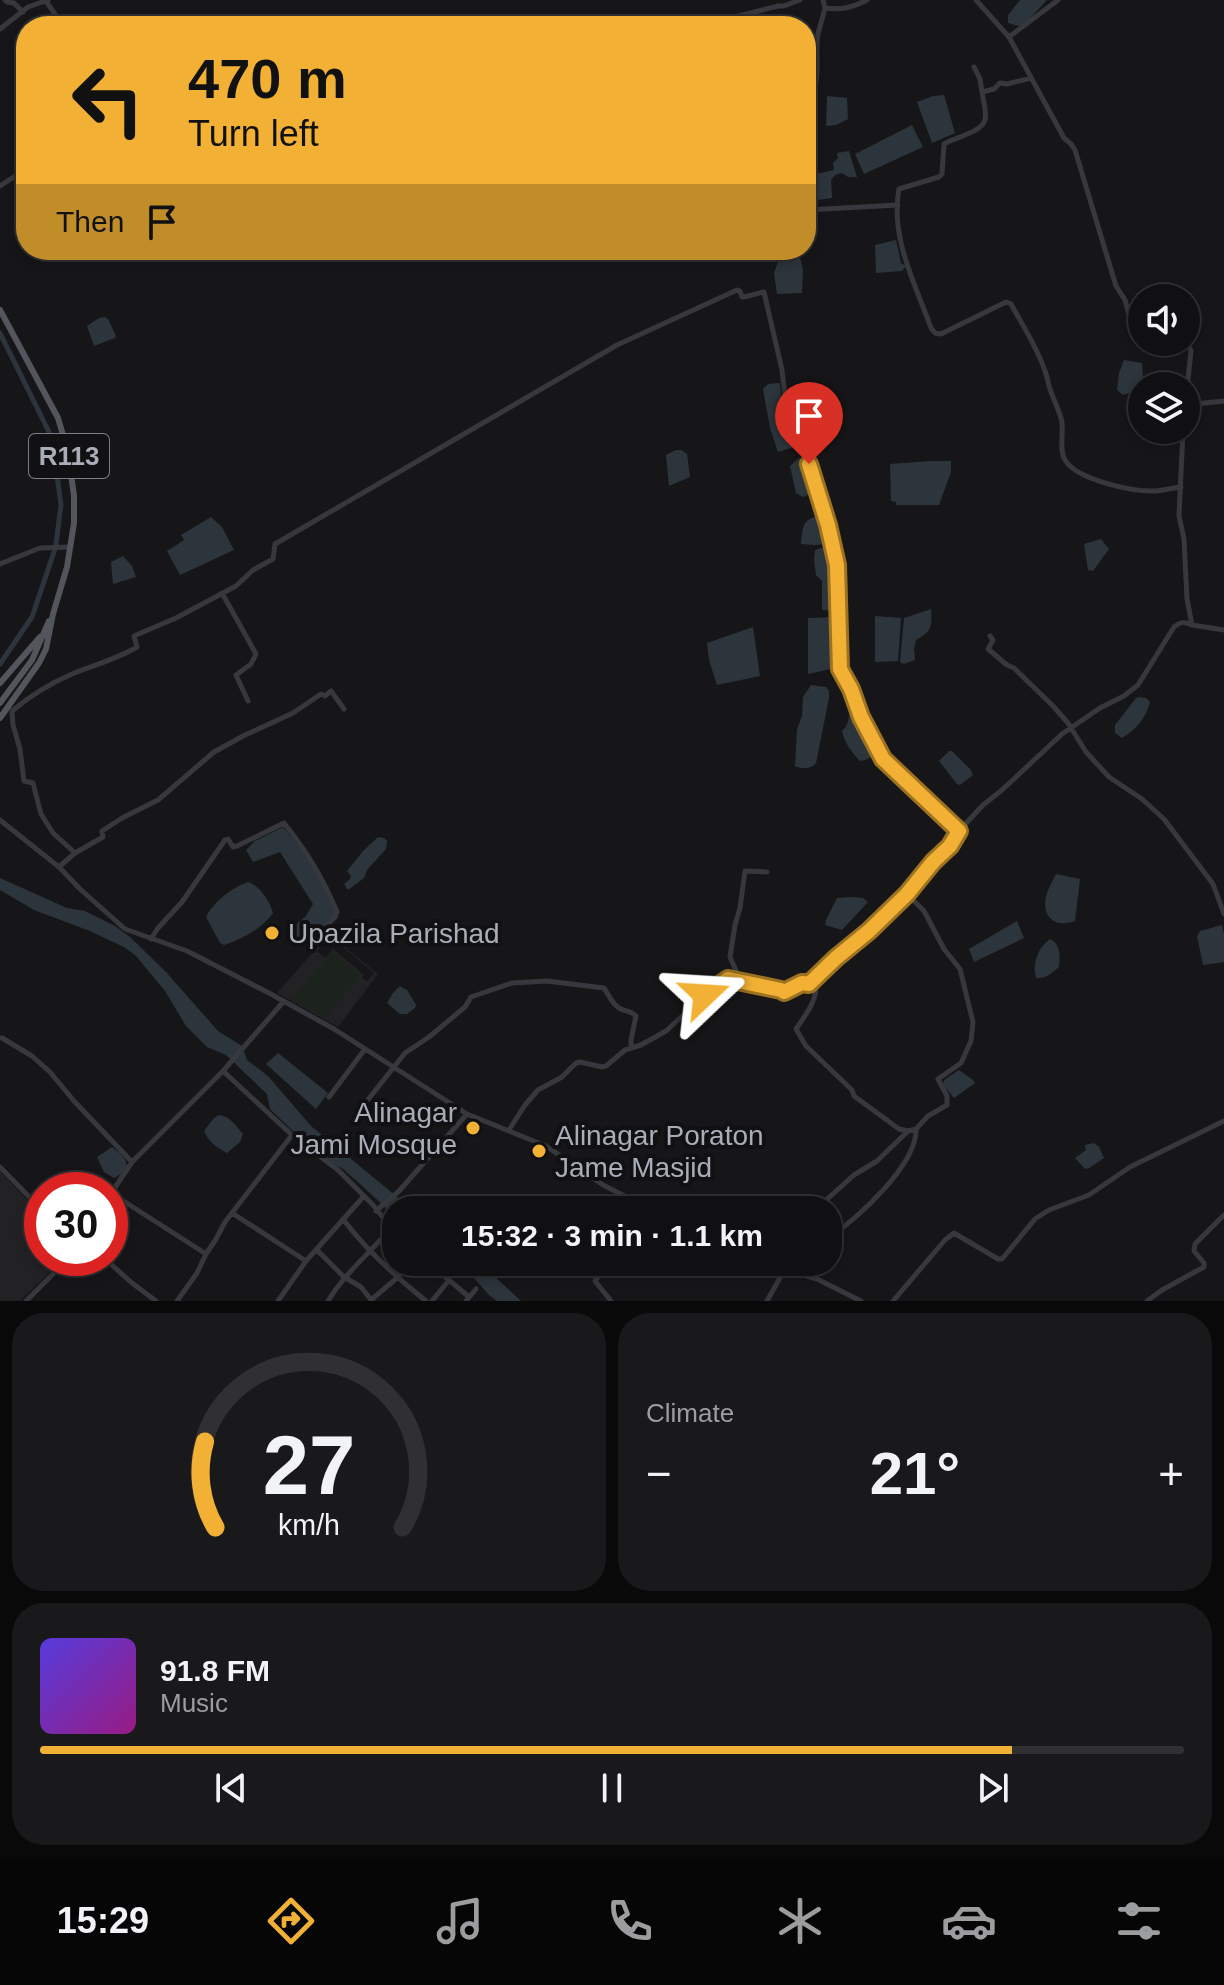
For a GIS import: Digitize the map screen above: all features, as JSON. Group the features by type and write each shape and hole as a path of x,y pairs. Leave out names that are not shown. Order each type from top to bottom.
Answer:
{"main road":[{"name":"R113","path":"0,310 58,418 68,452 74,496 71,547 48,640 42,656 0,718"},
{"name":"R113","path":"0,703 32,660 53,614"},
{"path":"0,683 45,631"}],"street":[{"path":"5,0 14,3 23,13"},
{"path":"19,16 28,7 47,0"},
{"path":"739,16 800,0"},
{"path":"816,84 818,36 825,8 823,0"},
{"path":"825,8 839,10 867,0"},
{"path":"976,0 1009,37 1064,138 1075,150 1116,286 1125,300 1136,340 1143,344 1189,346 1189,372"},
{"path":"1009,37 1058,0"},
{"path":"974,67 980,79 985,122 979,128 944,144 942,174 939,177 899,189 900,241 931,328 941,334 1009,302 1031,338 1046,372 1062,420 1062,453 1066,462 1089,478 1126,488 1156,491 1181,487"},
{"path":"982,92 994,89 1000,83 1031,78"},
{"path":"816,209 898,205"},
{"path":"75,853 53,833 41,814 33,783 24,781 12,711 32,694 130,652 137,647 134,636 236,586 253,570 273,559 275,544 420,462 498,413 617,345 737,290 742,297 764,292 797,445 809,464 828,525 837,565 840,669 883,759 959,831"},
{"path":"1200,404 1224,401"},
{"path":"1183,444 1179,516 1192,625"},
{"path":"0,564 40,548 71,547"},
{"path":"222,593 256,654 251,664 236,675 248,701"},
{"path":"509,1130 538,1090 562,1077 576,1063 604,1067 625,1050 666,1031 723,982 730,979 786,992 802,983 809,984 907,894 983,805 1070,728 1138,685 1174,627 1185,622 1224,630"},
{"path":"990,636 993,640 988,649 1014,668 1053,706 1086,752 1109,777 1142,799 1164,819 1213,884 1224,914"},
{"path":"59,867 75,853 103,837 102,831 158,800 214,752 232,741 293,713 321,694 325,696 331,691 344,709"},
{"path":"0,820 59,867 125,929 187,951 284,1001 334,1029 467,1114 546,1146 624,1196"},
{"path":"151,939 182,902 226,839 233,847 237,846 284,823 309,855 337,912 322,930"},
{"path":"741,983 730,957 745,871 767,872"},
{"path":"816,978 816,994 811,1007 796,1029 806,1046 852,1090 854,1096 899,1129 908,1131 916,1129 928,1116 947,1105 947,1096 938,1079 961,1063 971,1041 973,1022 960,969 944,949 924,911 907,894"},
{"path":"369,1120 359,1111 405,1053 465,1007 471,997 512,983 547,981 604,988 620,1009 636,1016 631,1048"},
{"path":"125,1172 223,1071 284,1001"},
{"path":"2,1038 32,1056 50,1072 132,1162"},
{"path":"329,1097 365,1049"},
{"path":"223,1071 292,1135 338,1170 382,1215"},
{"path":"378,1209 399,1191 467,1114"},
{"path":"893,1301 954,1233 1002,1259 1035,1219 1049,1210 1089,1195 1130,1167 1224,1121"},
{"path":"842,1226 870,1203 902,1165 916,1139 916,1129"},
{"path":"831,1196 854,1175 877,1161 908,1131"},
{"path":"177,1301 232,1213 292,1135"},
{"path":"0,1167 24,1192"},
{"path":"278,1301 306,1261 364,1196"},
{"path":"128,1205 206,1254"},
{"path":"232,1213 306,1261"},
{"path":"1147,1301 1204,1267 1194,1251 1195,1244 1224,1215"},
{"path":"343,1219 397,1278 429,1301 449,1280"},
{"path":"328,1301 344,1277 382,1238"},
{"path":"317,1250 372,1300 397,1278"},
{"path":"26,1301 51,1276"},
{"path":"124,1276 156,1301"},
{"path":"444,1276 467,1299 476,1289"},
{"path":"599,1276 595,1281 611,1301"},
{"path":"767,1301 781,1276"},
{"path":"807,1276 861,1301"}],"shaded area":[{"path":"1020,0 1047,0 1022,27 1008,23 1008,15"},
{"path":"944,95 955,133 932,143 917,102"},
{"path":"827,96 847,98 848,119 826,126"},
{"path":"912,125 923,147 864,174 855,154"},
{"path":"849,151 857,177 842,173 835,175 831,180 832,198 816,200 816,174 834,170 837,153"},
{"path":"896,240 901,263 906,266 902,271 876,273 875,245"},
{"path":"779,260 801,260 802,293 777,294 774,273"},
{"path":"105,317 116,336 94,346 87,326"},
{"path":"1124,360 1142,363 1143,372 1128,372 1128,393 1123,395 1117,390"},
{"path":"780,383 794,447 778,452 763,389 768,384"},
{"path":"676,450 687,454 690,477 669,486 666,455"},
{"path":"799,458 806,464 815,492 803,497 796,493 790,466"},
{"path":"951,461 951,472 939,505 896,505 891,501 890,464"},
{"path":"823,514 827,524 827,544 801,544 805,524"},
{"path":"211,517 222,527 234,550 180,575 167,551 184,540 181,535"},
{"path":"1101,539 1109,549 1093,571 1088,570 1084,544"},
{"path":"824,547 831,549 835,570 836,611 822,610 822,581 816,575 814,559 815,550"},
{"path":"123,556 136,577 113,584 111,562"},
{"path":"931,609 930,628 916,640 915,660 904,664 900,662 904,618"},
{"path":"875,616 901,618 898,661 875,662"},
{"path":"836,617 835,668 808,674 808,618"},
{"path":"753,627 760,676 717,685 707,643"},
{"path":"811,685 826,687 829,698 816,763 803,768 795,766 797,729 802,716 803,697"},
{"path":"853,697 877,750 870,758 860,761 842,731 848,721 849,700"},
{"path":"1140,697 1150,702 1146,713 1136,727 1122,738 1115,733 1115,725"},
{"path":"949,751 973,775 960,785 939,761"},
{"path":"283,827 313,868 335,913 318,931 296,943 290,939 292,928 306,916 313,904 280,852 253,862 246,850 255,841"},
{"path":"378,837 387,841 386,849 367,870 364,878 348,890 344,884 351,876 347,871"},
{"path":"1056,874 1080,879 1075,921 1060,923 1047,914 1045,901"},
{"path":"0,878 67,908 85,911 130,937 218,1031 242,1046 247,1060 268,1076 311,1126 396,1196 382,1196 382,1204 343,1169 299,1137 270,1109 267,1094 226,1055 207,1047 186,1026 165,991 136,956 90,931 34,910 0,890"},
{"path":"248,882 264,894 273,913 251,933 224,945 206,917 224,896"},
{"path":"852,897 868,902 842,930 825,925 837,898"},
{"path":"1017,921 1024,938 974,962 969,949"},
{"path":"1222,925 1224,962 1203,965 1197,936 1200,931"},
{"path":"329,934 378,974 338,1027 277,993","holes":["330,936 374,973 367,981 333,949 325,958 317,951"]},
{"path":"1050,939 1058,947 1059,967 1046,977 1036,978 1037,956"},
{"path":"333,952 361,975 326,1017 291,999"},
{"path":"400,986 407,990 416,1005 407,1014 400,1014 387,1003"},
{"path":"278,1053 328,1093 316,1109 266,1064"},
{"path":"959,1070 975,1083 954,1098 943,1085 944,1080"},
{"path":"219,1115 230,1119 243,1134 240,1142 227,1153 213,1144 204,1131"},
{"path":"1094,1143 1104,1158 1085,1169 1075,1158 1086,1150 1085,1145"},
{"path":"112,1147 126,1162 125,1170 104,1172 97,1157"},
{"path":"0,1171 24,1197 24,1276 46,1276 20,1301 0,1301"},
{"path":"472,1276 494,1276 521,1301 497,1301"}],"waterway":[{"path":"0,333 52,438 61,505 56,544"},
{"path":"0,664 32,617 55,549"}],"place":[{"name":"Upazila Parishad","path":"272,933"},
{"name":"Alinagar Jami Mosque","path":"473,1128"},
{"name":"Alinagar Poraton Jame Masjid","path":"539,1151"}],"route":[{"path":"705,995 728,979 784,992 802,983 809,984 907,894 950,846 959,831 883,759 840,669 837,565 809,464"}]}
